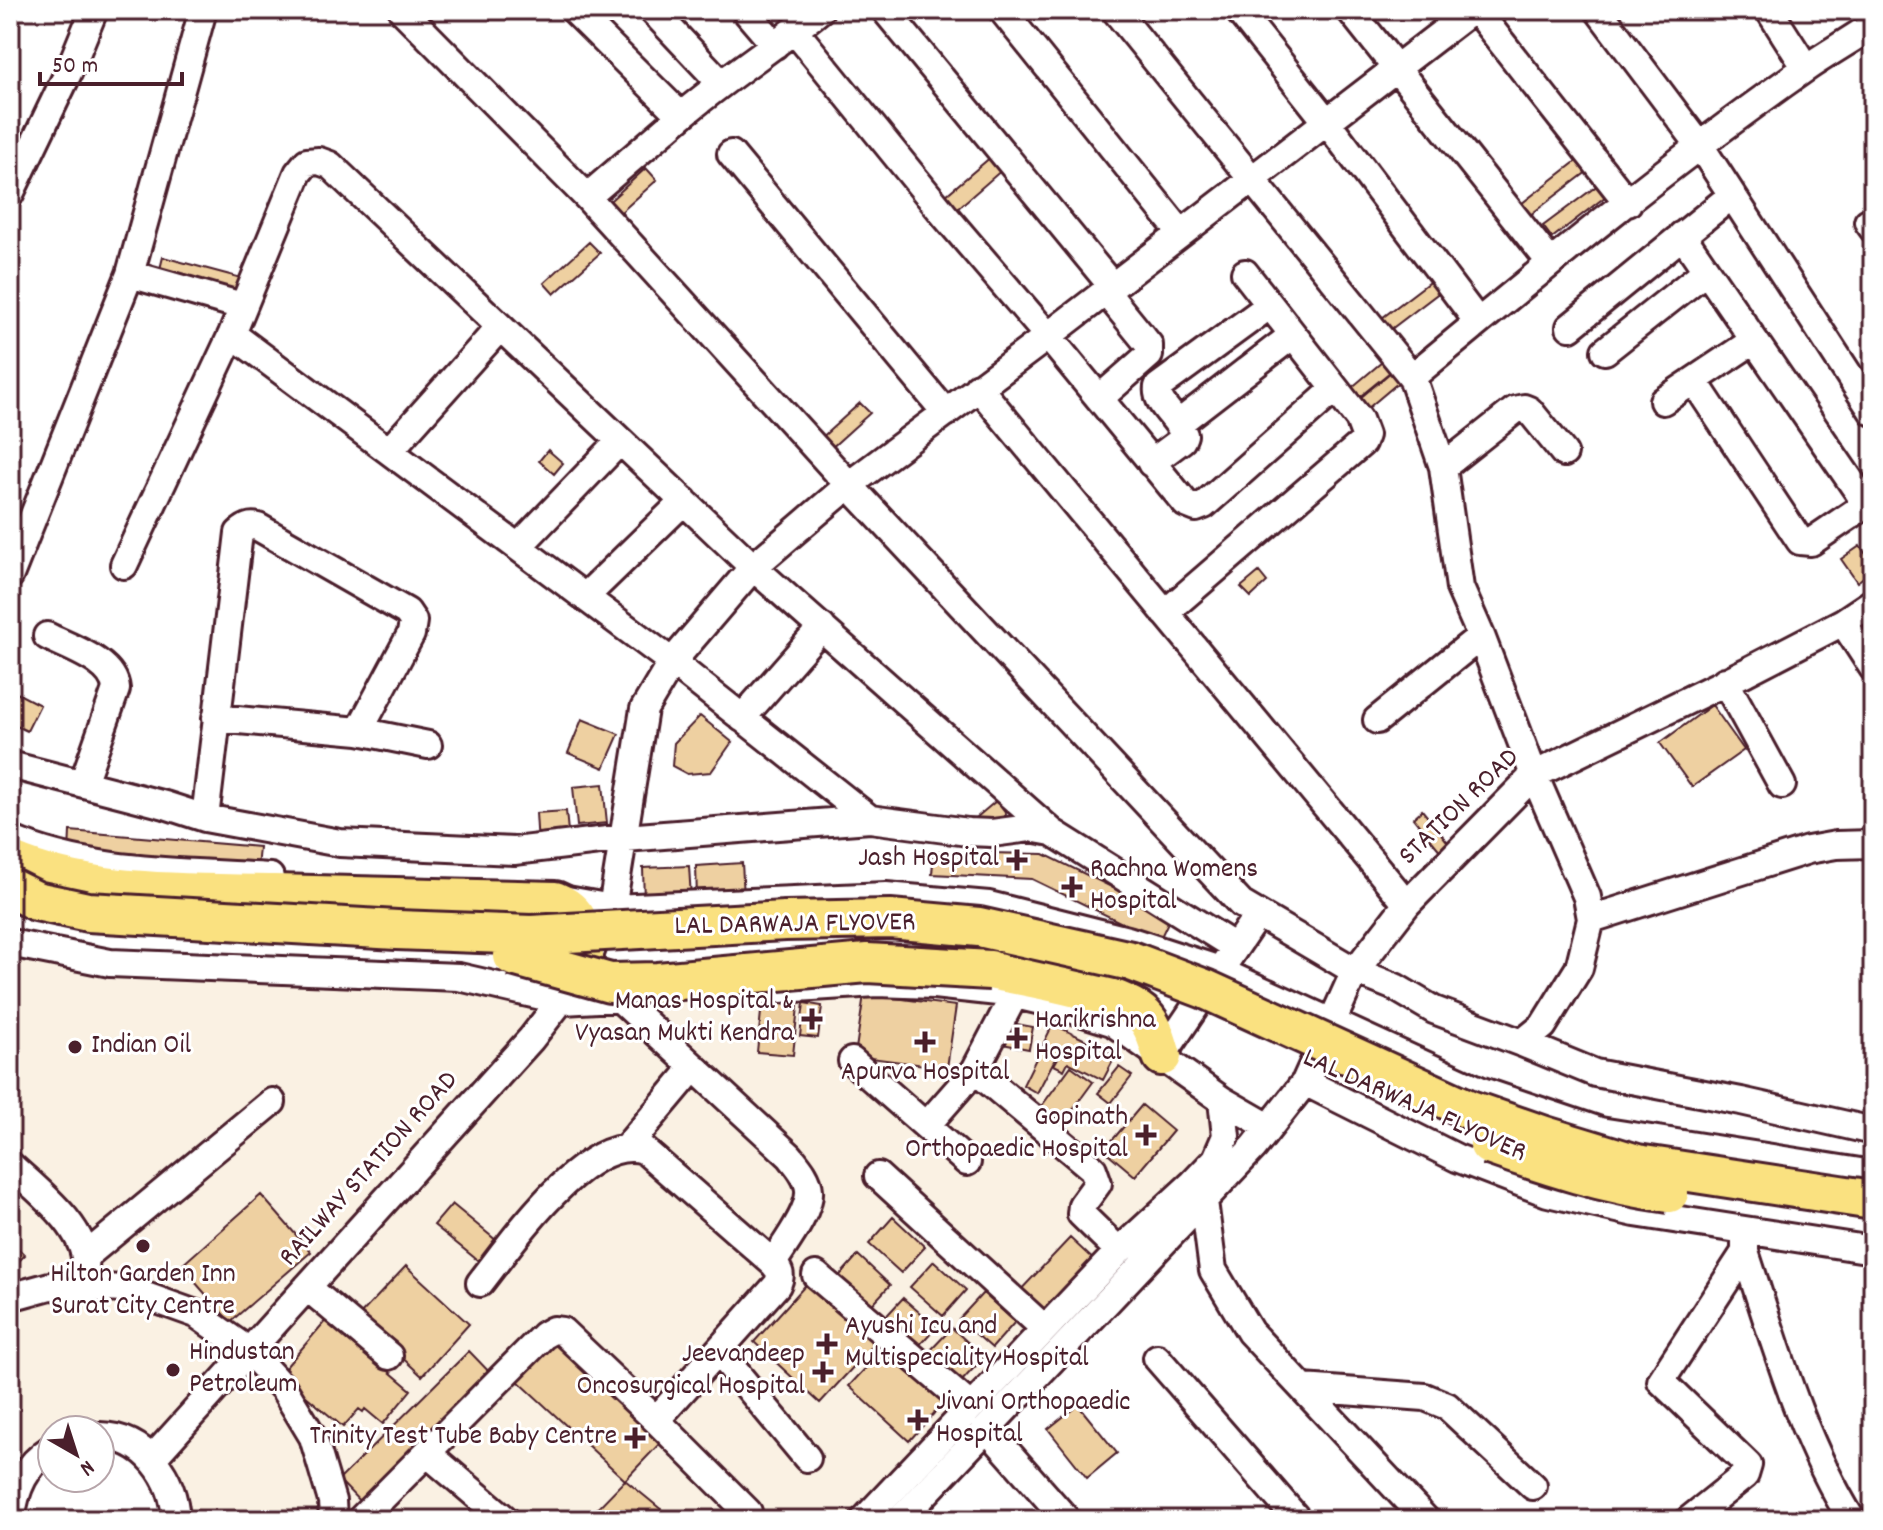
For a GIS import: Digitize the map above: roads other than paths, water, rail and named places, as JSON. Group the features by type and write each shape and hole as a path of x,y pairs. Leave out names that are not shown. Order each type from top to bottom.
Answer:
{"highway":[{"path":"10,861 38,873 88,884 193,892 555,901 568,907 575,916 585,945 573,987"},
{"name":"LAL DARWAJA FLYOVER","path":"10,888 36,901 88,912 531,935 785,921 890,919 979,927 1131,961 1190,983 1470,1110 1545,1136 1637,1164 1873,1200"},
{"name":"LAL DARWAJA FLYOVER","path":"10,917 31,926 74,935 132,940 513,956 620,956 783,944 883,943 965,949 1046,962 1197,1009 1463,1135 1556,1169 1617,1186 1873,1225"},
{"path":"513,956 610,983 658,982 867,963 1002,982 1039,979 1125,1002 1145,1016 1162,1056"}],"street":[{"path":"10,194 69,71 94,10"},
{"path":"10,575 130,274 203,10"},
{"path":"402,10 587,197 849,485 1241,904 1355,971 1395,987 1434,1010 1595,1073 1741,1101 1873,1131"},
{"path":"574,10 681,116"},
{"path":"652,10 720,82"},
{"path":"745,10 785,38 946,217 1186,504 1196,508 1204,505 1335,389"},
{"path":"587,197 720,82 820,10"},
{"path":"885,10 1108,288 1149,345 1145,362 1100,398"},
{"path":"1002,10 1181,233"},
{"path":"1115,10 1412,377 1443,467 1460,588 1534,775 1587,897 1591,919 1579,968 1543,1026 1522,1043"},
{"path":"1238,10 1478,322"},
{"path":"1350,10 1550,262"},
{"path":"1474,10 1628,203"},
{"name":"RAILWAY STATION ROAD","path":"152,1459 573,987 612,908 644,709 672,662 753,567 849,485 1474,10"},
{"path":"1598,10 1701,147 1873,412"},
{"path":"1769,10 1806,68"},
{"path":"1412,377 1550,262 1701,147 1806,68 1871,29"},
{"path":"731,154 946,413"},
{"path":"124,565 232,334 298,173 307,162 319,161 330,165 753,567 1052,832 1235,947"},
{"path":"1570,327 1731,196"},
{"path":"1682,235 1861,496 1861,508 1811,542 1800,541 1694,381"},
{"path":"1605,351 1706,271"},
{"path":"1165,613 1362,443 1365,435 1359,419 1245,273"},
{"path":"130,274 242,306"},
{"path":"1151,463 1182,440 1183,430 1158,399 1158,387 1270,305"},
{"path":"389,451 500,327"},
{"path":"232,334 672,662 870,819"},
{"path":"1179,423 1293,335"},
{"path":"1663,401 1753,341"},
{"path":"978,387 1407,904"},
{"path":"1443,467 1515,410 1524,408 1529,410 1564,453"},
{"path":"518,547 620,441"},
{"path":"585,597 684,501"},
{"path":"205,818 239,533 251,525 407,612 413,621 411,634 359,731"},
{"name":"STATION ROAD","path":"900,1520 1204,1201 1269,1127 1305,1082 1335,1022 1355,971 1407,904 1534,775 1843,622 1873,602"},
{"path":"1843,622 1873,668"},
{"path":"742,718 822,627"},
{"path":"47,636 107,668 115,680 116,689 83,783"},
{"path":"1377,720 1481,636"},
{"path":"1725,681 1782,785"},
{"path":"216,718 359,731 428,745"},
{"path":"10,765 205,818 356,844 514,851 625,838 870,819 968,832 992,833 1030,828 1052,832"},
{"path":"10,839 59,857 123,867 541,895 612,908 886,896 989,905 1128,940 1220,971 1482,1091 1585,1127 1873,1174"},
{"path":"1591,919 1808,850 1836,845 1873,844"},
{"path":"1258,914 1162,1056 1222,1100 1269,1127"},
{"path":"10,943 110,963 459,977 573,987 619,998 877,983 934,985 1002,982 975,1070 926,1126"},
{"path":"619,998 790,1156 806,1181 809,1189 806,1208 773,1263"},
{"path":"852,1061 967,1162"},
{"path":"626,1148 694,1067"},
{"path":"975,1070 1093,1169 1098,1183 1082,1205 1081,1214 1119,1251"},
{"path":"1305,1082 1457,1158 1548,1193 1745,1241 1873,1250"},
{"path":"864,1520 1119,1251 1216,1159 1226,1136 1222,1100"},
{"path":"80,1287 87,1255 272,1102"},
{"path":"1516,1181 1510,1158 1514,1146 1529,1128 1549,1115"},
{"path":"1570,1198 1579,1191 1590,1173 1593,1146 1585,1127"},
{"path":"480,1283 517,1237 587,1163 626,1148 644,1150 773,1263 780,1270 781,1277 656,1420"},
{"path":"10,1165 65,1217 87,1255"},
{"path":"878,1176 1045,1329"},
{"path":"1204,1201 1213,1270 1250,1332 1426,1520"},
{"path":"1689,1520 1745,1475 1748,1465 1661,1381 1745,1241"},
{"path":"1745,1241 1794,1401 1832,1488 1852,1520"},
{"path":"816,1275 971,1407"},
{"path":"10,1297 50,1286 126,1289 196,1314 249,1351 284,1389 313,1437 332,1501 333,1520"},
{"path":"307,1287 389,1356"},
{"path":"360,1520 544,1335 553,1330 562,1331 748,1512"},
{"path":"718,1351 807,1458"},
{"path":"1157,1358 1298,1520"},
{"path":"1303,1388 1438,1401 1533,1486"},
{"path":"987,1429 1067,1520"},
{"path":"116,1440 132,1444 152,1459 166,1478 175,1501 176,1520"},
{"path":"427,1453 506,1520"},
{"path":"11,1520 14,1497 24,1474 36,1460"}],"place":[{"name":"Jash Hospital","path":"1017,860"},
{"name":"Rachna Womens Hospital","path":"1072,887"},
{"name":"Manas Hospital & Vyasan Mukti Kendra","path":"812,1019"},
{"name":"Harikrishna Hospital","path":"1017,1038"},
{"name":"Apurva Hospital","path":"925,1042"},
{"name":"Indian Oil","path":"75,1047"},
{"name":"Gopinath Orthopaedic Hospital","path":"1146,1135"},
{"name":"Hilton Garden Inn Surat City Centre","path":"143,1246"},
{"name":"Ayushi Icu and Multispeciality Hospital","path":"827,1344"},
{"name":"Hindustan Petroleum","path":"173,1370"},
{"name":"Jeevandeep Oncosurgical Hospital","path":"823,1372"},
{"name":"Jivani Orthopaedic Hospital","path":"918,1420"},
{"name":"Trinity Test Tube Baby Centre","path":"635,1438"}]}
